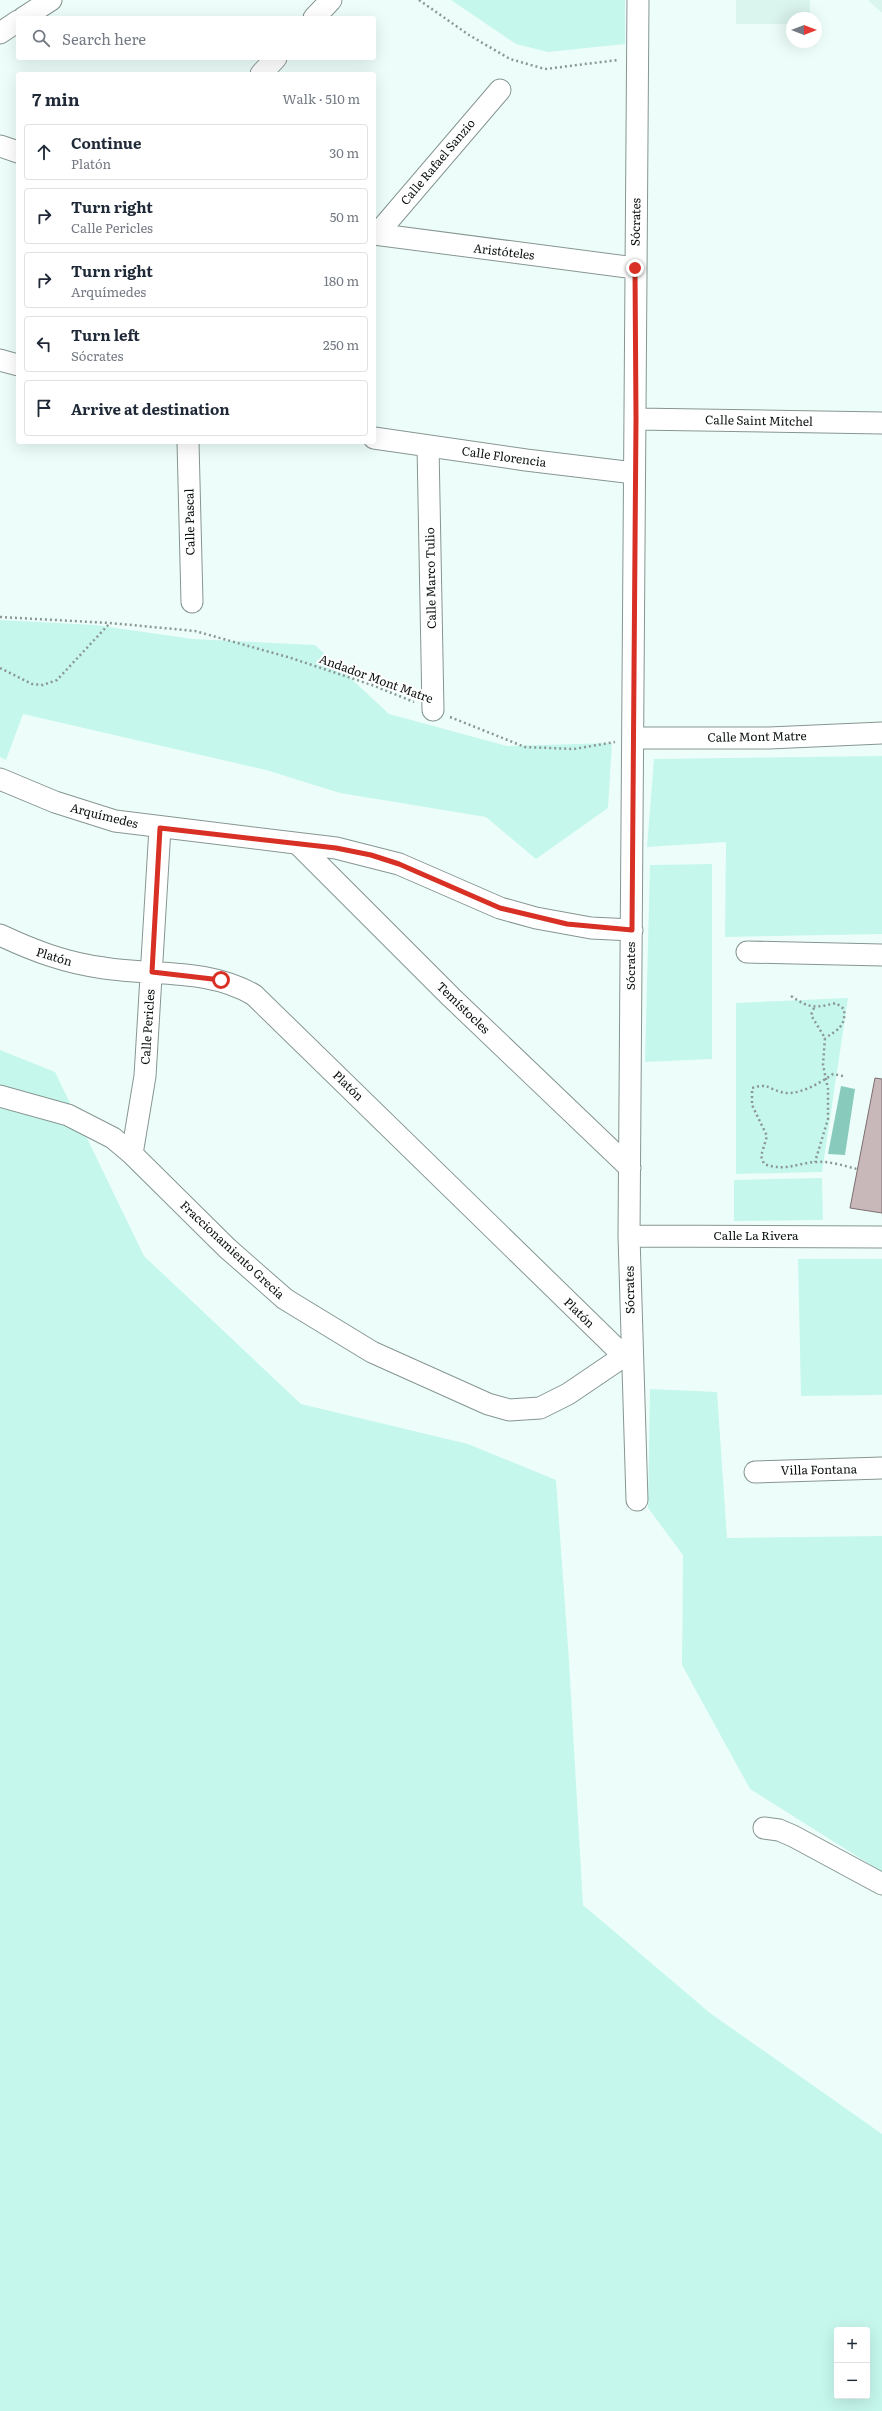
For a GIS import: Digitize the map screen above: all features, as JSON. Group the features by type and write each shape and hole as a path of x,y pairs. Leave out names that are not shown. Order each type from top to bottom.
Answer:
{"street":[{"path":"26,16 51,0"},
{"path":"316,16 331,0"},
{"name":"Sócrates","path":"637,1500 628,1356 638,0"},
{"path":"0,33 16,22"},
{"path":"263,72 274,60"},
{"name":"Calle Rafael Sanzio","path":"376,233 500,90"},
{"path":"0,146 16,151"},
{"name":"Aristóteles","path":"376,234 635,268"},
{"path":"0,360 16,364"},
{"name":"Calle Saint Mitchel","path":"636,419 882,423"},
{"name":"Calle Florencia","path":"376,438 634,472"},
{"name":"Calle Pascal","path":"188,444 192,602"},
{"name":"Calle Marco Tulio","path":"428,446 434,710"},
{"name":"Calle Mont Matre","path":"633,738 769,738 882,734"},
{"name":"Arquímedes","path":"0,779 55,802 115,821 160,828 357,852 399,864 500,908 536,918 591,928 632,930"},
{"name":"Calle Pericles","path":"132,1154 145,1076 160,828"},
{"name":"Temístocles","path":"298,844 451,997 630,1168"},
{"name":"Platón","path":"0,935 39,953 77,963 105,968 221,980 254,995 628,1356"},
{"path":"747,952 882,955"},
{"name":"Fraccionamiento Grecia","path":"0,1096 47,1108 75,1118 112,1138 132,1154 227,1248 285,1299 372,1352 488,1404 509,1410 540,1408 568,1394 628,1356"},
{"name":"Calle La Rivera","path":"629,1236 882,1237"},
{"name":"Villa Fontana","path":"755,1472 882,1468"},
{"path":"764,1828 779,1830 793,1836 882,1884"}],"path":[{"path":"419,0 469,35 510,59 546,69 638,58"},
{"name":"Andador Mont Matre","path":"0,617 110,623 195,631 291,658 372,685 525,747 574,749 633,738"},
{"path":"0,668 32,684 43,685 57,680 110,623"},
{"path":"791,996 804,1005 814,1008 836,1003 844,1009 846,1020 840,1029 825,1038"},
{"path":"814,1008 811,1015 825,1038 823,1065 826,1078 828,1119 815,1162"},
{"path":"844,1076 833,1074 790,1094 764,1084 752,1088 752,1105 766,1136 761,1156 764,1164 778,1169 815,1162 826,1162 857,1169"}],"shaded area":[{"path":"451,0 625,0 625,44 548,52 516,44"},
{"path":"736,0 810,0 810,12 786,12 786,24 736,24"},
{"path":"868,0 882,0 882,12 881,12"},
{"path":"0,620 95,625 193,639 315,645 389,714 507,746 612,743 608,808 536,859 486,817 340,793 266,770 23,714 6,760 0,757"},
{"path":"882,756 882,934 725,937 726,842 647,847 654,759"},
{"path":"712,864 712,1059 645,1062 650,865"},
{"path":"848,998 822,1172 736,1174 736,1003"},
{"path":"0,1050 55,1072 144,1256 301,1404 468,1444 556,1480 569,1661 583,1905 710,2013 882,2134 882,2411 0,2411"},
{"path":"841,1086 855,1089 845,1155 828,1154"},
{"path":"822,1178 823,1220 734,1221 734,1180"},
{"path":"798,1259 882,1259 882,1395 801,1396"},
{"path":"650,1389 717,1392 727,1538 882,1536 882,1872 750,1789 682,1665 683,1555 648,1508"}],"building":[{"path":"875,1078 882,1079 882,1213 850,1208"}],"route":[{"path":"221,980 197,976 152,972 160,828 336,848 371,855 399,864 500,908 536,918 567,924 591,928 632,930 634,472 636,419 635,268"}]}
